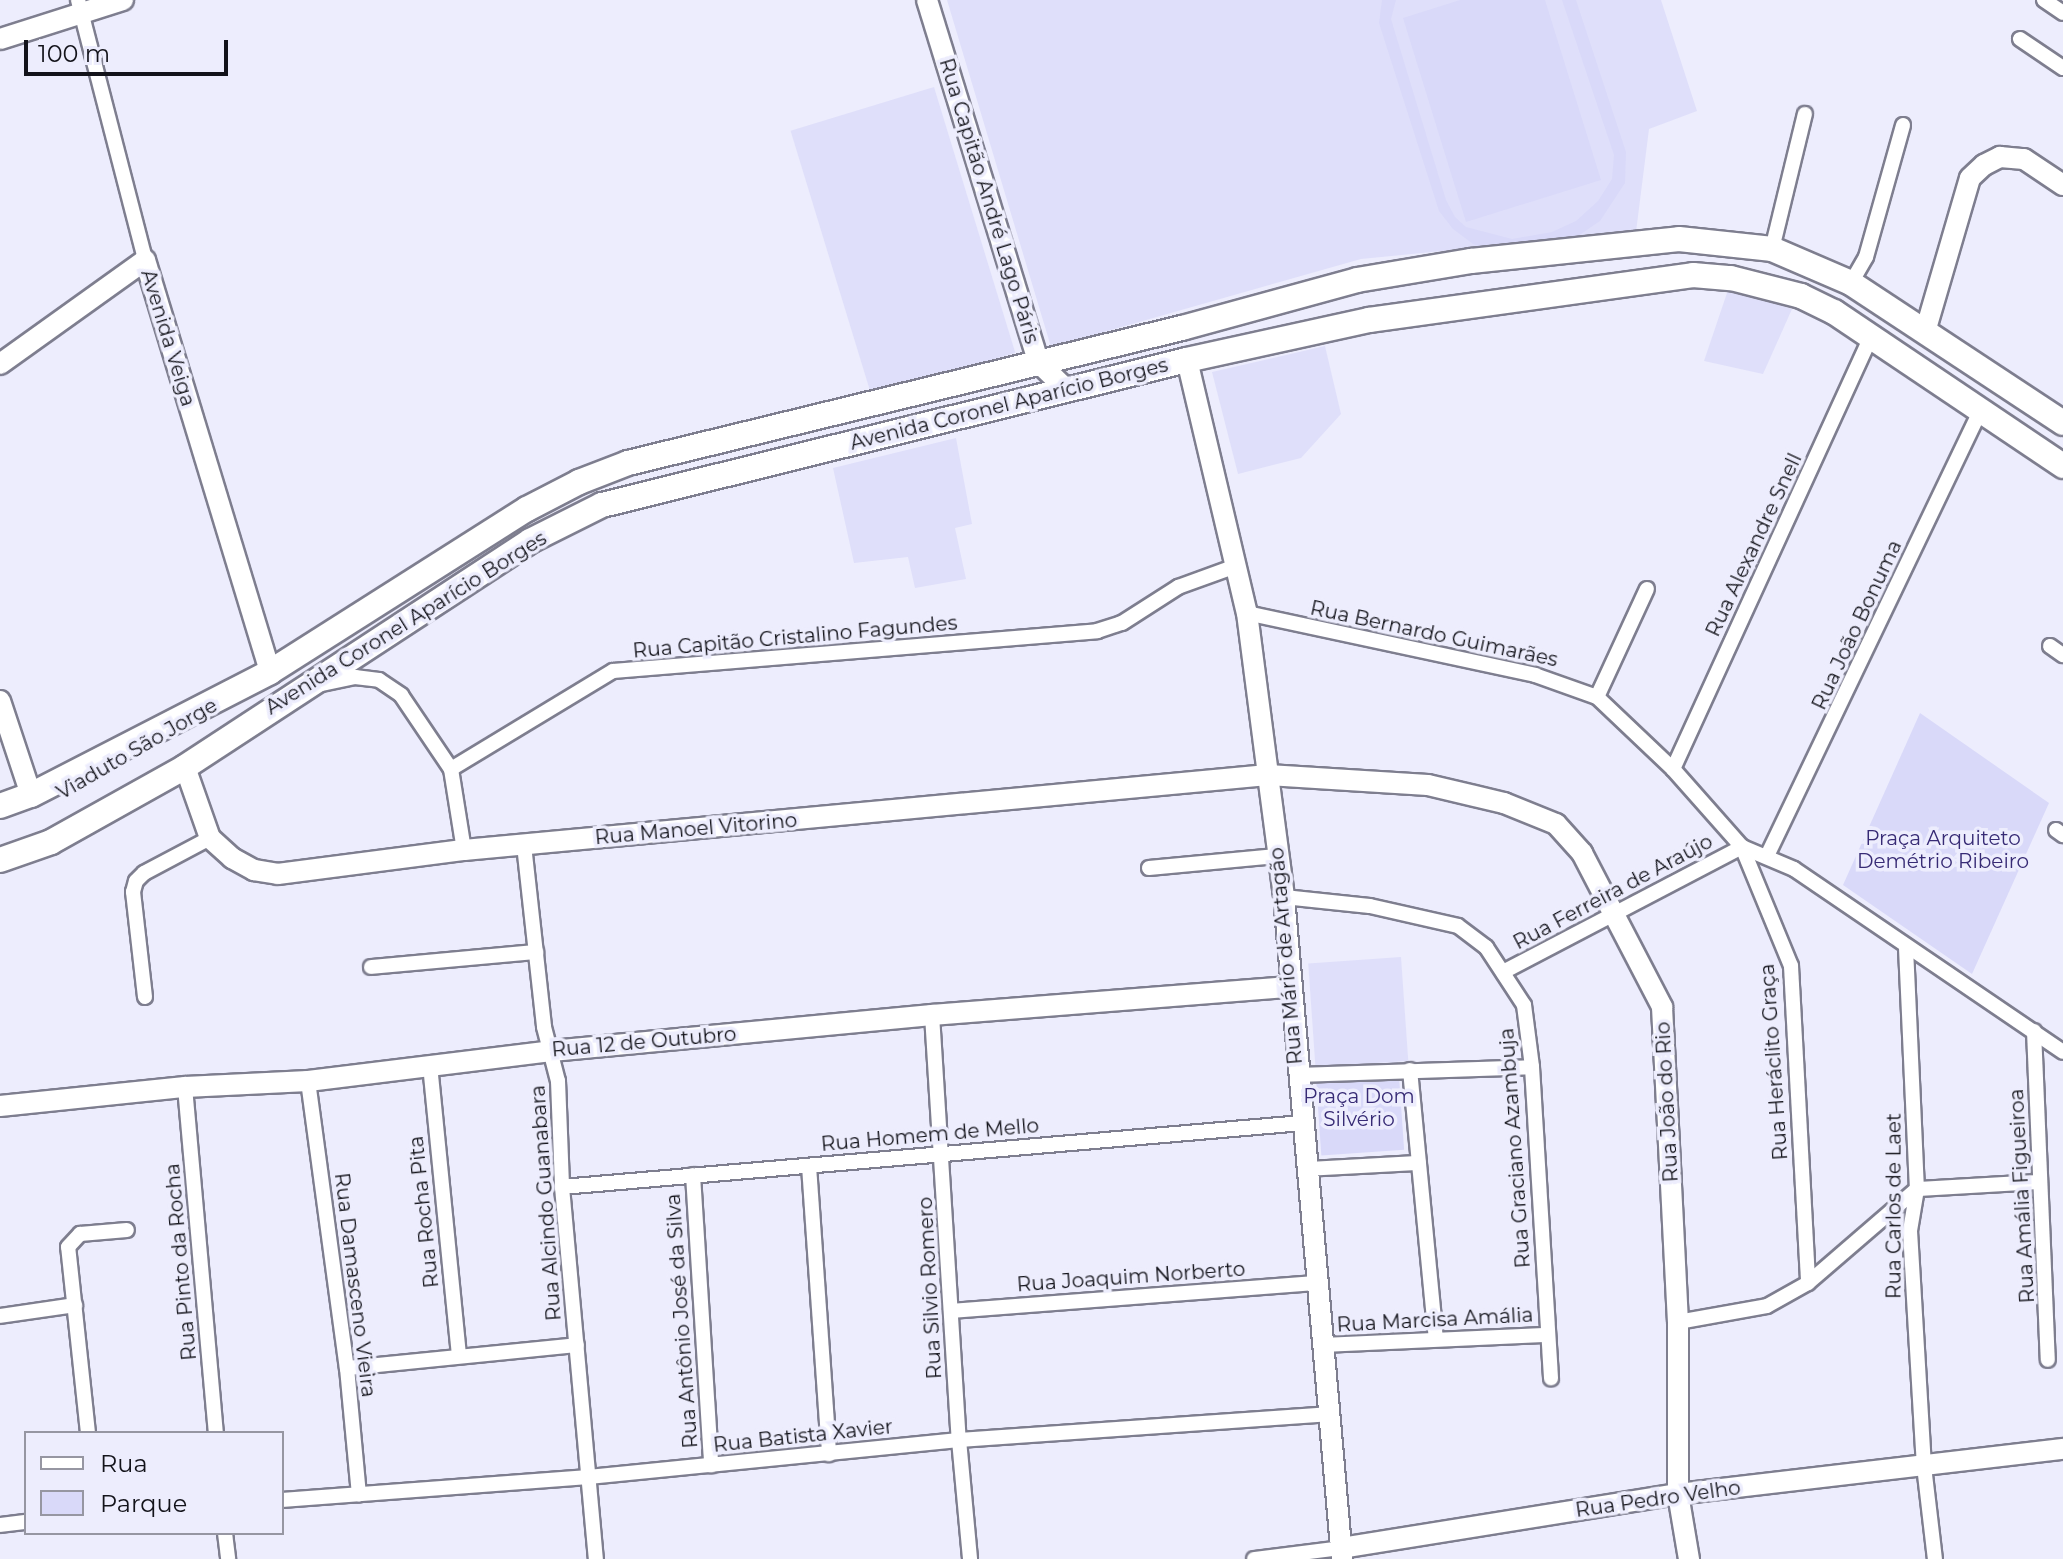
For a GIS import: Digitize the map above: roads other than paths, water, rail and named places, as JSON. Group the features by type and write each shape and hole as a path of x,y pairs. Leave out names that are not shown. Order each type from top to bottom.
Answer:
{"main road":[{"name":"Avenida Coronel Aparício Borges","path":"0,806 31,795 260,678 527,509 579,482 628,463 1039,363 1357,280 1434,265 1590,246 1679,239 1772,249 1851,283 2063,423"},
{"name":"Avenida Coronel Aparício Borges","path":"0,860 51,842 185,767 530,541 602,505 1187,360 1369,320 1693,275 1731,278 1801,296 1834,312 2063,466"},
{"name":"Viaduto São Jorge","path":"0,818 36,806 260,678"},
{"name":"Viaduto São Jorge","path":"0,846 45,830 271,708"}],"street":[{"path":"0,39 80,7 123,0"},
{"name":"Rua Capitão André Lago Páris","path":"927,0 1039,363 1068,391"},
{"path":"2044,0 2063,13"},
{"name":"Avenida Veiga","path":"80,7 145,260 260,678"},
{"path":"2020,39 2063,68"},
{"path":"1772,249 1805,114"},
{"path":"1851,283 1866,257 1903,125"},
{"path":"1925,332 1970,178 1984,165 2000,157 2024,159 2063,185"},
{"path":"0,364 145,260"},
{"name":"Rua Alexandre Snell","path":"1673,769 1871,337"},
{"name":"Rua Mário de Artagão","path":"1187,360 1247,613 1276,856 1284,897 1289,987 1341,1554"},
{"name":"Rua João Bonuma","path":"1767,856 1981,410"},
{"name":"Rua Capitão Cristalino Fagundes","path":"451,769 613,671 1097,631 1122,623 1178,587 1236,566"},
{"path":"1597,697 1647,589"},
{"name":"Rua Bernardo Guimarães","path":"1247,613 1535,675 1597,697 1673,769 1742,847 1794,869 2063,1052"},
{"path":"2050,646 2063,655"},
{"path":"303,687 355,677 379,680 401,695 451,769 464,850"},
{"path":"0,701 31,795"},
{"path":"145,997 133,892 136,881 144,873 210,838 185,767"},
{"name":"Rua Manoel Vitorino","path":"210,838 232,858 254,870 278,874 464,850 1268,775"},
{"name":"Rua João do Rio","path":"1268,775 1428,785 1504,803 1556,824 1582,853 1616,915 1662,1007 1678,1322 1678,1494 1689,1559"},
{"name":"Rua Alcindo Guanabara","path":"524,845 544,1027 558,1081 562,1187 596,1559"},
{"name":"Rua Ferreira de Araújo","path":"1503,972 1742,847"},
{"name":"Rua Heráclito Graça","path":"1742,847 1791,966 1808,1283"},
{"path":"1149,868 1276,856"},
{"name":"Rua Graciano Azambuja","path":"1284,897 1370,906 1458,926 1486,947 1524,1005 1532,1067 1551,1378"},
{"name":"Rua Carlos de Laet","path":"1906,948 1917,1189 1910,1231 1924,1466 1935,1559"},
{"path":"371,967 536,952"},
{"name":"Rua 12 de Outubro","path":"0,1106 185,1087 308,1081 551,1051 932,1015 1289,987"},
{"name":"Rua Silvio Romero","path":"932,1015 959,1440 970,1559"},
{"name":"Rua Amália Figueiroa","path":"2034,1031 2048,1360"},
{"name":"Rua Rocha Pita","path":"430,1065 459,1356"},
{"path":"1297,1075 1532,1067"},
{"path":"1410,1070 1436,1338"},
{"name":"Rua Damasceno Vieira","path":"308,1081 347,1368 359,1494"},
{"name":"Rua Pinto da Rocha","path":"185,1087 216,1431"},
{"name":"Rua Homem de Mello","path":"562,1187 1302,1123"},
{"path":"1307,1169 1419,1163"},
{"path":"809,1166 829,1454"},
{"name":"Rua Antônio José da Silva","path":"693,1175 711,1465"},
{"path":"1678,1322 1767,1306 1808,1283 1917,1189 2040,1182"},
{"path":"88,1431 68,1247 72,1239 80,1234 127,1230"},
{"name":"Rua Joaquim Norberto","path":"951,1311 1315,1283"},
{"path":"0,1316 75,1305"},
{"name":"Rua Marcisa Amália","path":"1324,1345 1548,1335"},
{"path":"347,1368 577,1345"},
{"name":"Rua Batista Xavier","path":"284,1500 588,1477 959,1440 1328,1414"},
{"name":"Rua Pedro Velho","path":"1254,1559 1341,1554 1678,1494 2063,1449"},
{"path":"0,1525 24,1522"},
{"path":"225,1535 228,1559"}],"park label":[{"name":"Praça Arquiteto Demétrio Ribeiro","path":"1943,850"},
{"name":"Praça Dom Silvério","path":"1359,1108"}]}
